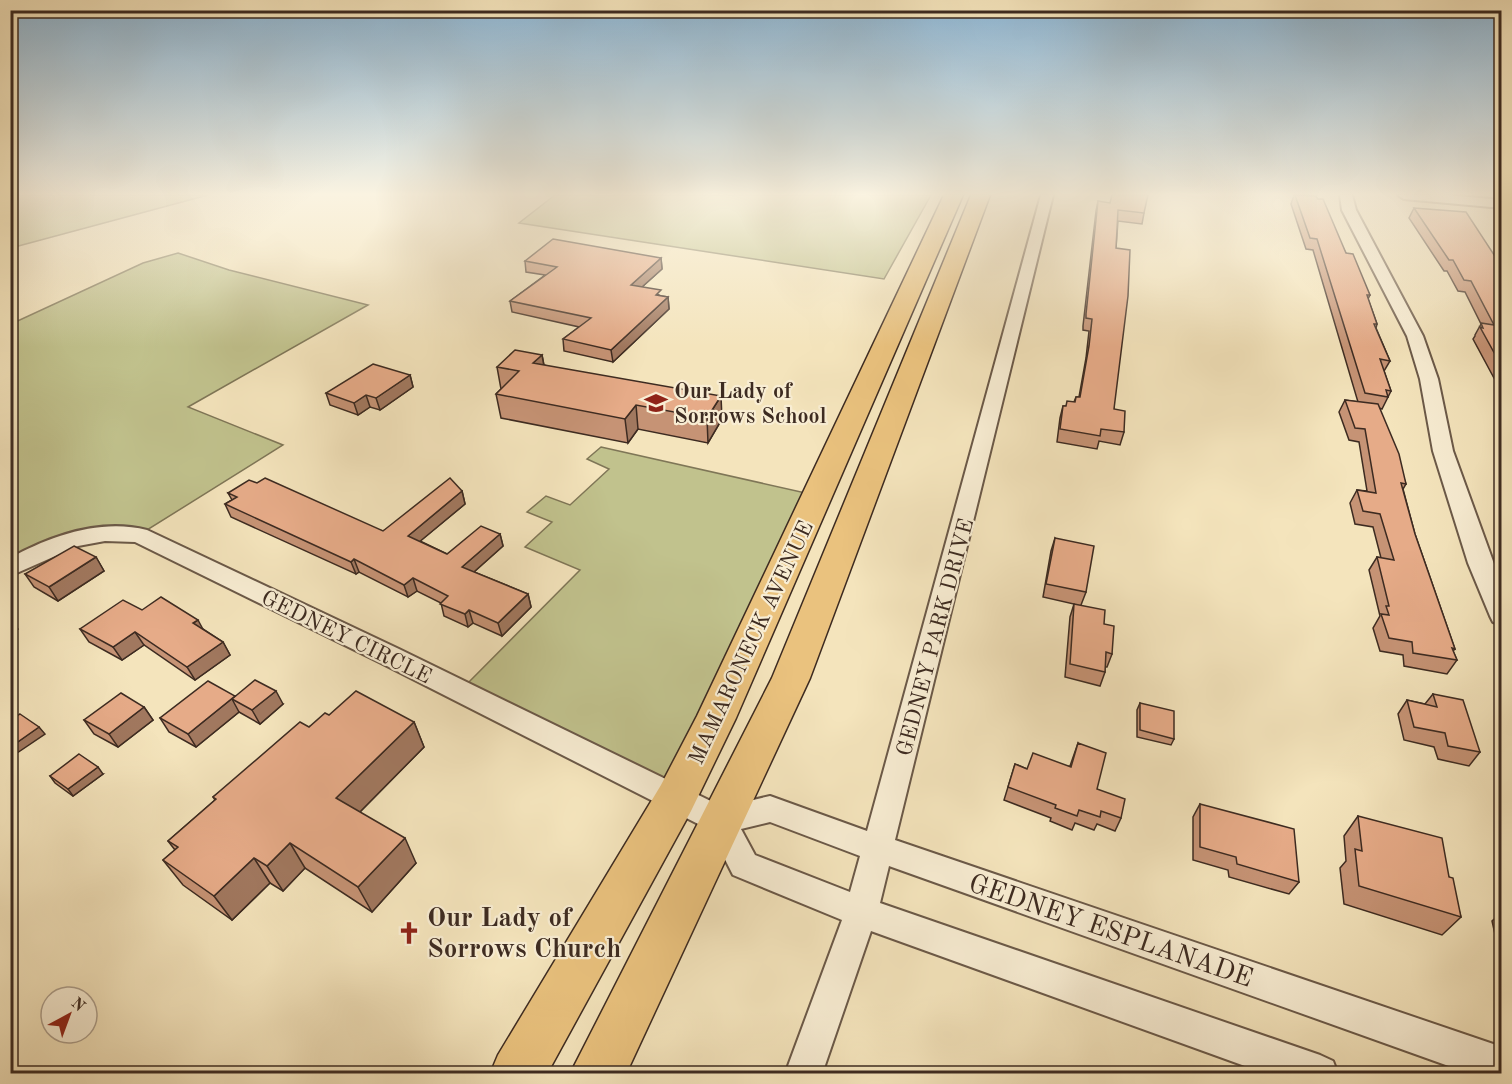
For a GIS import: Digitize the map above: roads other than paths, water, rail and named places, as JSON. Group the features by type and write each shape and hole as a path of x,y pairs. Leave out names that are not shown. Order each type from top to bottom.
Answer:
{"main road":[{"name":"MAMARONECK AVENUE","path":"597,1074 698,810 716,718 931,246"},
{"name":"MAMARONECK AVENUE","path":"518,1074 791,678 961,246"}],"street":[{"name":"GEDNEY PARK DRIVE","path":"803,1074 861,912 1034,246"},
{"path":"1369,246 1415,336 1430,379 1443,451 1480,563 1502,616"},
{"name":"GEDNEY CIRCLE","path":"10,568 34,554 78,537 104,533 139,535 698,810"},
{"name":"GEDNEY ESPLANADE","path":"698,810 770,808 878,848 1502,1066"},
{"path":"698,810 744,865 861,912 1320,1074"}],"place":[{"name":"Our Lady of Sorrows School","path":"656,403"},
{"name":"Our Lady of Sorrows Church","path":"409,933"}]}
